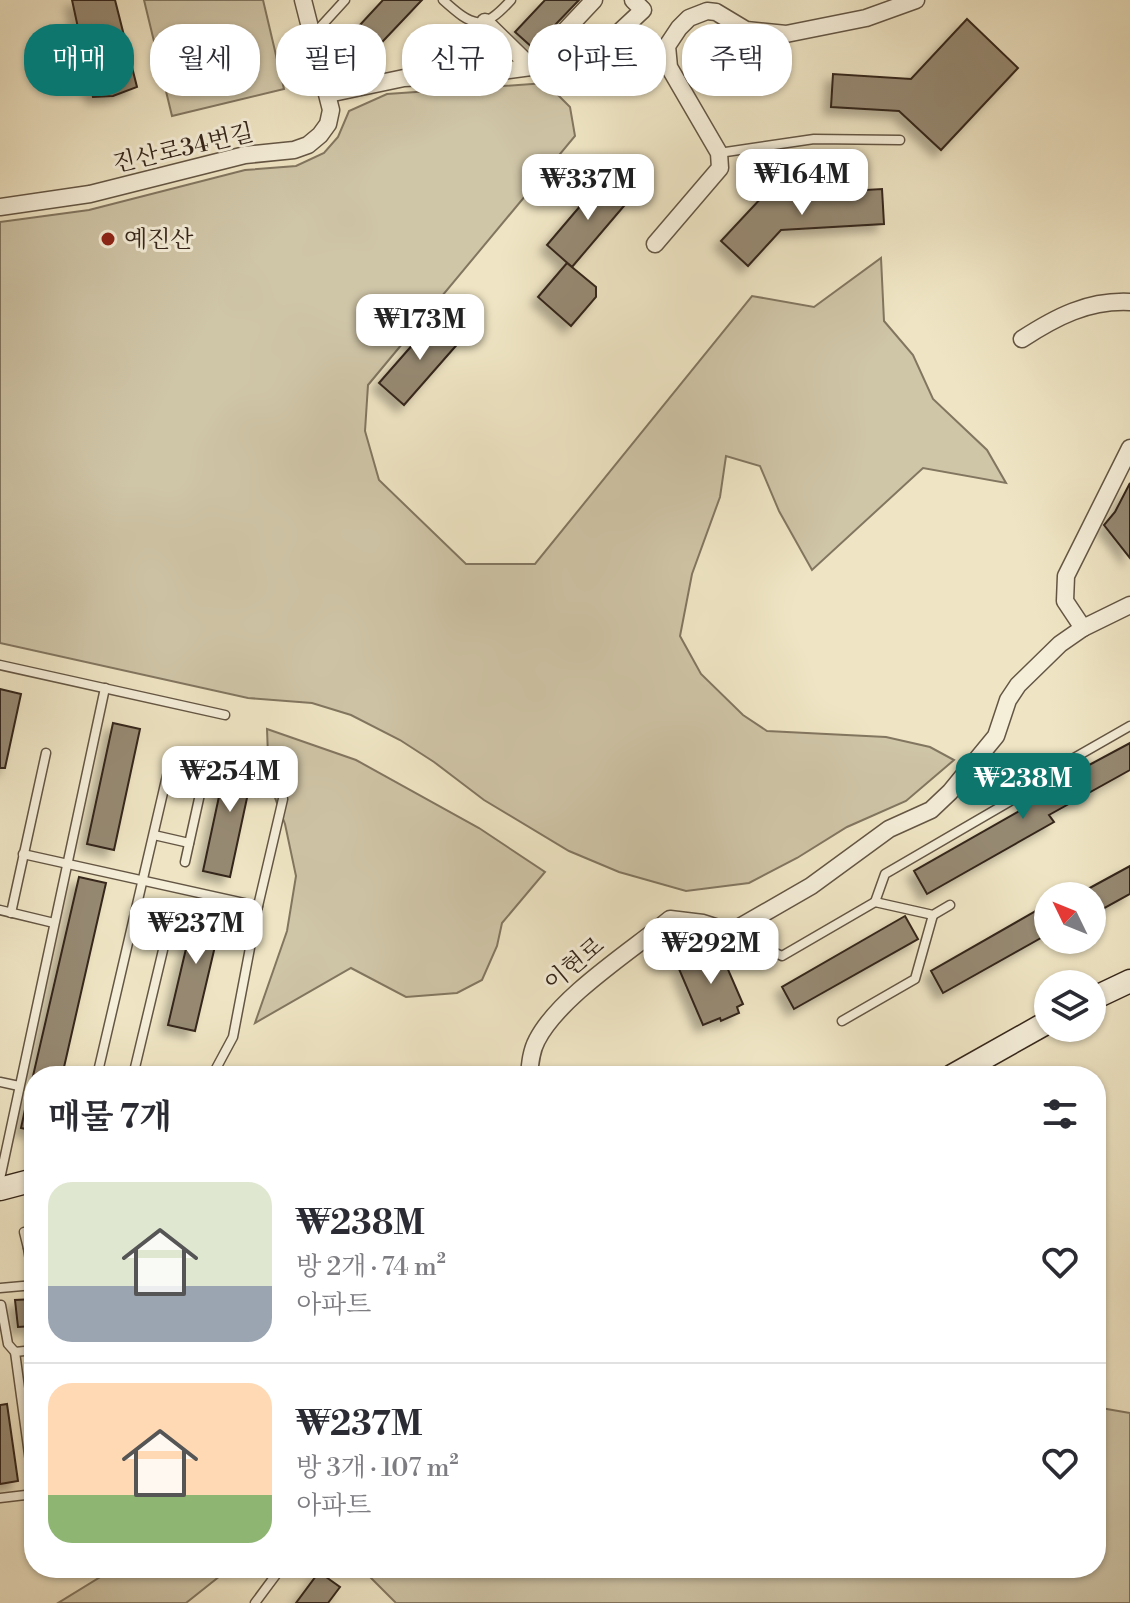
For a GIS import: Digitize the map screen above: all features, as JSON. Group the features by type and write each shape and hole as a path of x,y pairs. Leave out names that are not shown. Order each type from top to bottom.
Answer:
{"street":[{"path":"303,0 310,24"},
{"path":"572,24 594,0"},
{"path":"628,24 643,10 633,0"},
{"path":"655,244 720,168 719,153 669,67 667,46 689,18 707,11 716,12 746,30 786,34 866,18 916,0"},
{"path":"485,22 528,59"},
{"path":"386,81 481,74 528,65"},
{"name":"진산로34번길","path":"0,207 90,194 245,155 294,150 308,145 328,124 331,110 328,96"},
{"path":"1022,339 1063,313 1106,303 1130,302"},
{"path":"1083,628 1065,601 1066,576 1130,448"},
{"path":"731,932 811,886 889,829 931,810 996,736 1008,700 1018,685 1060,644 1083,628 1130,605"},
{"name":"이현로","path":"531,1066 535,1041 564,1004 670,919 703,923 731,932"},
{"path":"1106,992 1130,981"},
{"path":"970,1066 1034,1030"},
{"path":"0,1189 24,1181"}],"lane":[{"path":"323,24 345,0"},
{"path":"443,0 471,22 485,22 499,14 511,0"},
{"path":"719,153 814,139 900,140"},
{"path":"0,665 225,715"},
{"path":"0,1189 19,1086 105,688"},
{"path":"731,932 782,956 875,902 885,874 1031,789 1046,774 1130,726"},
{"path":"11,913 46,753"},
{"path":"99,1066 169,767 204,776 185,862"},
{"path":"217,1066 233,1037 258,906 283,799"},
{"path":"154,835 189,843"},
{"path":"23,854 258,906"},
{"path":"875,902 933,915 950,905"},
{"path":"0,910 54,923"},
{"path":"842,1021 915,979 933,915"},
{"path":"135,1066 163,950"},
{"path":"0,1082 19,1086"},
{"path":"0,1179 24,1181"},
{"path":"24,1287 0,1291 8,1344 15,1352 24,1419"},
{"path":"15,1352 24,1351"},
{"path":"0,1498 24,1494"},
{"path":"255,1603 274,1578"}],"shaded area":[{"path":"144,0 263,0 276,55 276,91 260,95 260,24 150,25"},
{"path":"528,84 528,96 559,96 570,107 575,136 368,385 365,431 379,480 466,564 535,564 752,296 814,307 881,258 884,321 913,355 933,399 987,450 1006,483 923,468 812,570 779,511 760,466 726,456 720,497 692,574 680,636 701,674 743,715 767,731 886,737 930,747 954,760 906,801 847,827 749,883 686,891 619,872 569,851 484,800 400,740 351,715 312,703 248,698 0,643 0,222 89,210 245,170 296,166 324,153 338,137 349,111 387,94 512,96 512,85"},
{"path":"167,96 255,96 172,116"},
{"path":"267,729 356,760 479,828 545,872 502,923 497,946 482,980 457,993 406,997 351,968 255,1023 287,931 296,876 285,824 269,782"},
{"path":"1106,1409 1130,1413 1130,1603 396,1603 371,1578 1106,1578"},
{"path":"99,1578 217,1578 186,1603 58,1603"}],"building":[{"path":"72,0 115,0 121,24 77,24"},
{"path":"383,0 422,0 386,38 386,24 361,24"},
{"path":"545,0 579,0 556,24 528,24 528,44 515,32"},
{"path":"967,19 1018,68 941,150 899,111 831,107 833,74 911,79"},
{"path":"604,178 629,200 572,267 547,245"},
{"path":"882,189 884,224 781,230 748,266 721,241 763,196"},
{"path":"567,263 596,287 596,297 571,326 538,297"},
{"path":"436,318 461,340 404,405 379,383"},
{"path":"1130,483 1130,558 1104,525 1115,512"},
{"path":"0,689 21,694 5,768 0,768"},
{"path":"113,723 140,729 114,850 87,844"},
{"path":"1130,743 1130,770 1049,815 1054,822 927,894 914,871 1051,793 1048,787"},
{"path":"229,750 256,756 230,877 203,871"},
{"path":"1130,866 1130,894 1106,907 1106,882 1101,882"},
{"path":"79,877 106,883 64,1066 35,1066"},
{"path":"197,902 224,908 195,1031 168,1025"},
{"path":"1034,912 1034,942 943,993 931,971"},
{"path":"905,916 918,939 794,1009 782,987"},
{"path":"704,949 705,953 713,949 720,951 743,1004 737,1007 739,1013 703,1025 679,969 689,964 686,956"},
{"path":"15,1300 24,1300 24,1327 18,1327"},
{"path":"7,1404 18,1481 0,1484 0,1405"},
{"path":"315,1578 327,1578 340,1587 328,1603 296,1603"}],"place":[{"name":"예진산","path":"108,239"}]}
